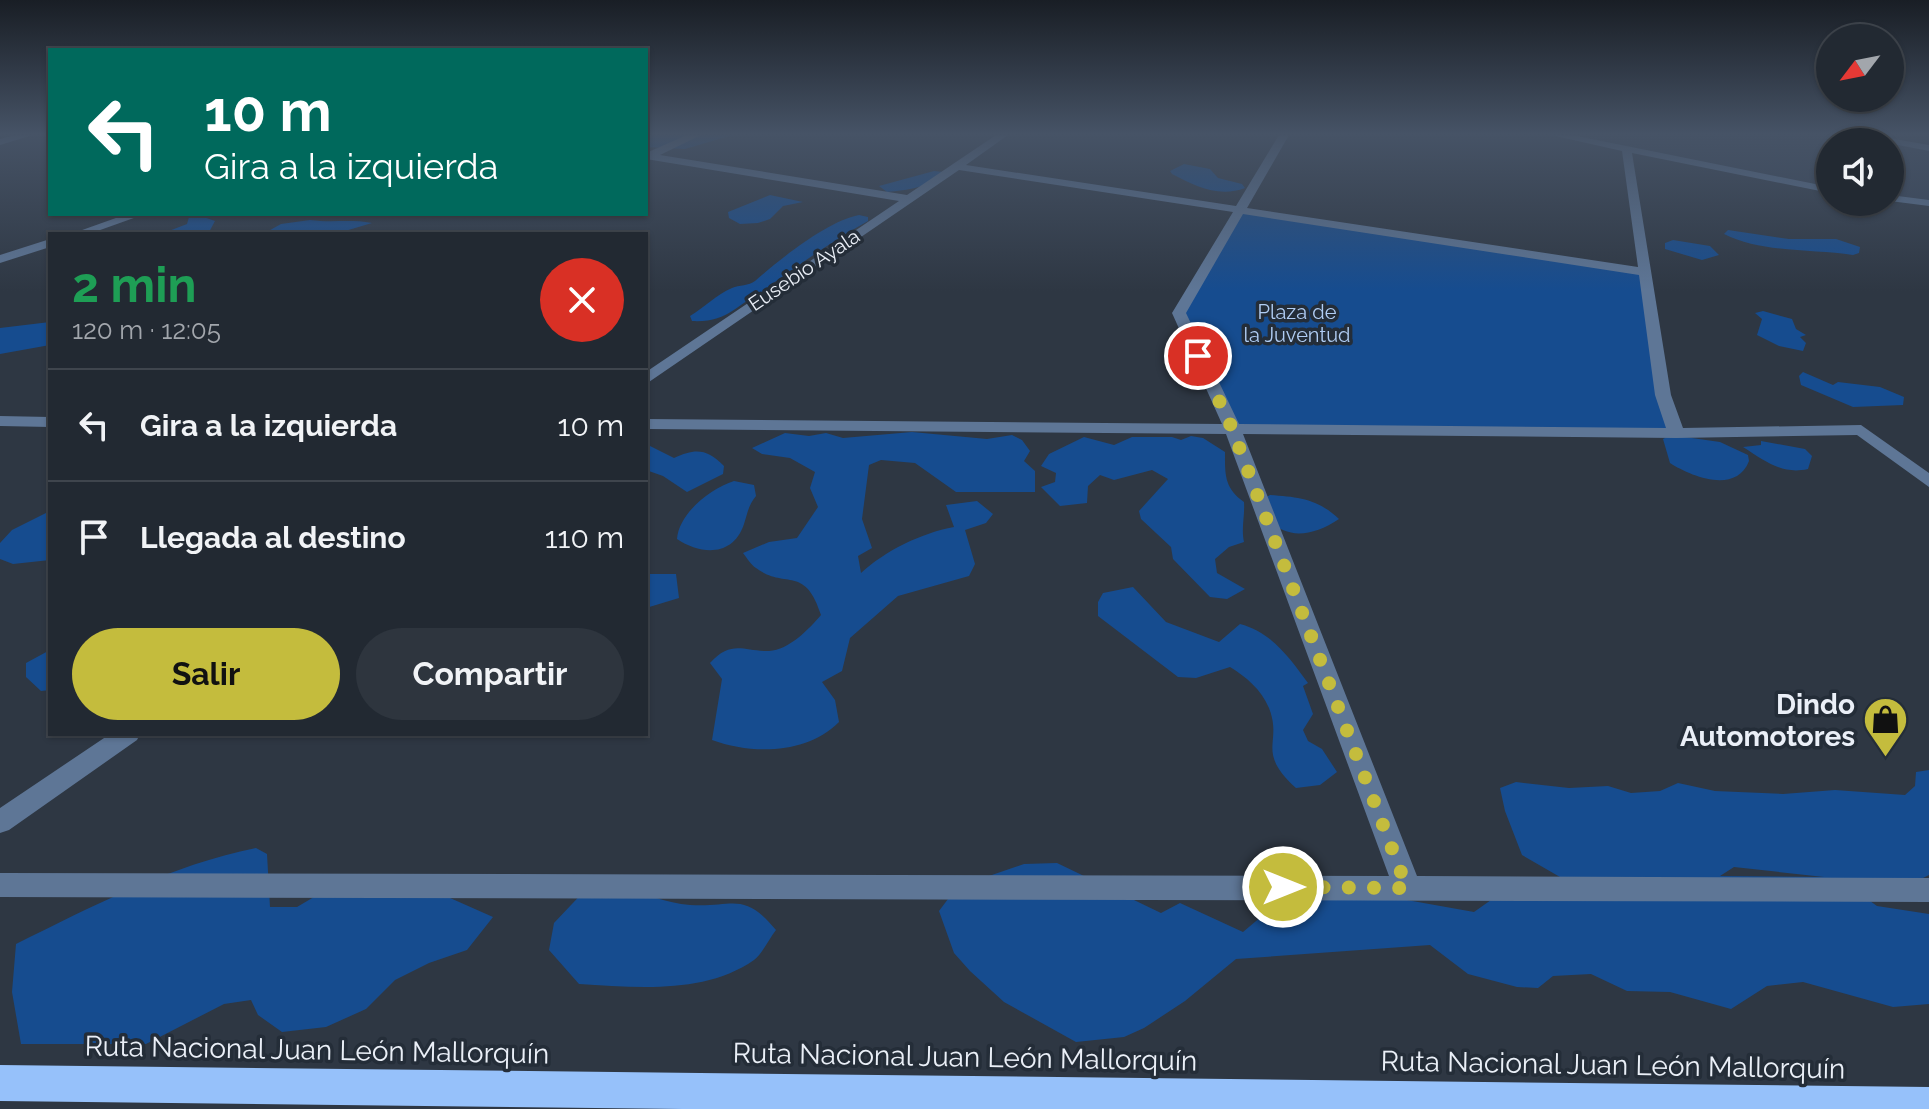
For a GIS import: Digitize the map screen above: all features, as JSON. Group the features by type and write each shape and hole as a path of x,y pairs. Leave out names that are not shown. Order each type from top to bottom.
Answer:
{"highway":[{"name":"Ruta Nacional Juan León Mallorquín","path":"0,1083 246,1097 1929,1105"}],"street":[{"path":"834,187 908,199"},
{"name":"Eusebio Ayala","path":"648,378 928,187"},
{"path":"1088,187 1645,272"},
{"path":"1254,187 1179,313 1231,426 1407,888"},
{"path":"1632,187 1663,395 1676,433"},
{"path":"1904,200 1929,203"},
{"path":"83,232 133,216"},
{"path":"0,259 48,244"},
{"path":"0,421 48,422"},
{"path":"648,424 1231,426 1676,433 1861,430 1929,482"},
{"path":"0,822 125,736"},
{"path":"0,885 1929,890"}],"shaded area":[{"path":"1904,187 1929,187 1929,203 1904,200"}],"green space":[{"path":"880,187 919,187 902,190 887,192"},
{"path":"1200,187 1245,188 1226,192"},
{"path":"770,195 803,202 783,206 770,219 758,223 740,224 729,218 728,212"},
{"name":"Plaza de la Juventud","path":"1240,210 1645,272 1676,433 1231,426 1179,313"},
{"path":"859,215 868,217 868,221 796,267 772,284 770,289 716,319 692,321 690,316 721,294 753,283 818,233"},
{"path":"201,216 215,221 209,232 166,232 187,224 189,217"},
{"path":"310,220 372,223 342,232 267,232 281,224"},
{"path":"1728,230 1789,239 1836,239 1860,247 1859,253 1853,255 1771,247 1724,234"},
{"path":"1673,240 1710,246 1719,255 1702,260 1665,249 1665,243"},
{"path":"1763,311 1792,319 1796,329 1806,335 1800,337 1806,343 1803,351 1779,346 1757,335 1762,319 1755,313"},
{"path":"48,322 48,345 0,354 0,328"},
{"path":"1803,372 1833,385 1838,382 1880,387 1904,397 1903,405 1853,407 1801,385 1799,376"},
{"path":"912,432 987,439 1012,435 1022,440 1030,451 1024,461 1035,471 1035,492 956,492 915,463 881,460 869,465 862,519 872,548 858,556 861,573 904,544 954,527 946,505 977,501 993,514 986,523 965,530 975,564 969,576 898,596 850,638 842,671 822,682 835,700 839,722 826,733 796,746 779,749 745,748 712,740 722,679 710,663 732,649 769,651 784,647 821,615 808,589 793,581 766,574 754,567 743,553 769,542 797,538 818,507 810,488 815,472 790,458 762,454 752,448 785,433 809,436 826,433 843,438"},
{"path":"1671,435 1720,442 1748,455 1749,461 1743,471 1734,477 1712,480 1700,477 1670,463 1663,439"},
{"path":"1191,436 1203,438 1225,452 1229,486 1244,502 1244,542 1229,547 1215,559 1217,573 1245,589 1227,599 1210,597 1173,559 1171,547 1141,519 1139,511 1168,479 1152,470 1114,480 1100,475 1088,486 1087,503 1060,506 1041,487 1055,482 1056,473 1041,466 1049,454 1084,437 1114,445 1132,437 1172,437 1181,440"},
{"path":"1761,441 1805,449 1812,456 1808,469 1782,468 1743,447 1761,445"},
{"path":"648,445 674,458 695,452 707,453 724,466 723,474 687,492 663,476 648,471"},
{"path":"734,481 754,485 756,496 739,535 732,543 706,550 677,539 690,511 716,489"},
{"path":"1270,495 1308,500 1339,519 1315,531 1292,533 1282,530 1265,514 1258,501"},
{"path":"48,512 48,560 13,564 0,559 0,543 12,530"},
{"path":"648,574 676,574 679,598 648,607"},
{"path":"1133,587 1166,622 1219,642 1240,624 1270,639 1308,683 1303,686 1313,714 1303,730 1308,741 1322,749 1337,772 1320,785 1296,788 1276,765 1269,708 1247,679 1230,667 1196,678 1178,677 1098,616 1098,602 1103,593"},
{"path":"48,651 48,690 41,691 26,677 26,663"},
{"path":"1929,770 1929,875 1919,880 1838,878 1877,906 1929,914 1929,1004 1893,1007 1803,982 1767,986 1731,1009 1670,992 1627,991 1591,974 1553,976 1538,988 1517,987 1468,974 1430,945 1236,959 1185,1001 1144,1028 1124,1037 1076,1042 1004,1002 970,971 954,953 939,911 957,887 1024,864 1057,863 1161,913 1180,903 1243,932 1262,916 1336,876 1390,897 1474,912 1508,888 1560,877 1522,855 1505,811 1500,788 1516,782 1569,788 1608,786 1631,793 1660,791 1678,783 1715,791 1783,794 1835,790 1905,795 1915,786 1916,772","holes":["1734,867 1824,877 1720,876"]},
{"path":"256,848 267,854 270,907 297,907 319,894 423,886 493,917 467,950 429,963 395,980 366,1009 326,1027 282,1032 258,1015 251,1000 224,1004 146,1044 21,1044 12,992 16,944 103,901 163,876 224,855"},
{"path":"623,885 681,904 746,905 776,930 754,960 713,979 646,987 579,984 549,950 554,923 589,886"}],"place":[{"name":"Dindo Automotores","path":"1886,759"}],"route":[{"path":"1198,356 1231,426 1407,888 1283,887"}]}
